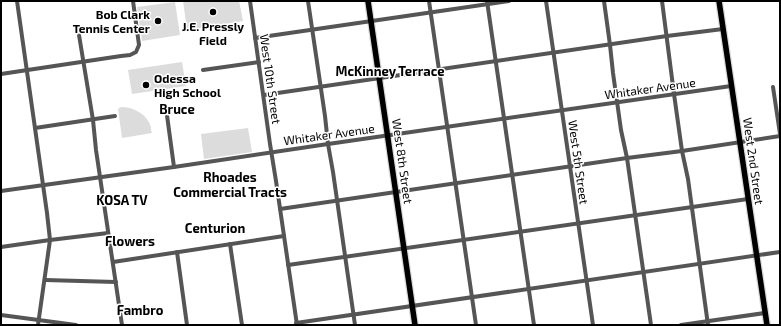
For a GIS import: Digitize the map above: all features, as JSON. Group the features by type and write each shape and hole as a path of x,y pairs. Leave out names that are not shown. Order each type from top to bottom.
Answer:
{"main road":[{"name":"West 8th Street","path":"368,1 415,325"},
{"name":"West 2nd Street","path":"719,1 767,325"}],"street":[{"path":"17,1 50,240 38,323"},
{"path":"1,74 130,55 136,52 139,45 133,1"},
{"name":"West 10th Street","path":"250,1 297,324"},
{"path":"308,1 355,325"},
{"path":"429,1 476,325"},
{"path":"255,38 509,1"},
{"name":"West 5th Street","path":"546,1 592,325"},
{"path":"604,1 613,74 621,130 627,158 650,325"},
{"path":"662,1 682,151 692,207 708,323"},
{"path":"487,3 534,325"},
{"path":"264,95 723,29"},
{"path":"79,35 93,120 122,325"},
{"path":"203,70 259,62"},
{"name":"Whitaker Avenue","path":"1,191 731,86"},
{"path":"280,209 682,151 780,135 773,87"},
{"path":"166,108 174,167"},
{"path":"35,128 115,116"},
{"path":"288,265 748,199"},
{"path":"1,247 108,233"},
{"path":"113,262 284,236"},
{"path":"230,244 242,325"},
{"path":"177,252 187,325"},
{"path":"297,324 780,252"},
{"path":"45,280 116,282"},
{"path":"681,325 708,323 765,313"},
{"path":"1,315 38,323 76,325"}],"shaded area":[{"name":"J.E. Pressly Field","path":"183,1 239,1 243,21 187,30"},
{"name":"Bob Clark Tennis Center","path":"175,2 180,35 142,41 137,7"},
{"path":"182,62 186,86 132,94 128,70"},
{"path":"121,107 131,108 143,115 149,122 152,133 122,138 118,109"},
{"path":"248,128 252,152 204,159 201,134"}],"place":[{"name":"J.E. Pressly Field","path":"213,12"},
{"name":"Bob Clark Tennis Center","path":"158,21"},
{"name":"Odessa High School","path":"146,85"}],"district":[{"name":"McKinney Terrace","path":"390,71"},
{"name":"Bruce","path":"177,109"},
{"name":"Rhoades Commercial Tracts","path":"230,184"},
{"name":"KOSA TV","path":"122,200"},
{"name":"Centurion","path":"215,228"},
{"name":"Flowers","path":"130,241"},
{"name":"Fambro","path":"140,310"}]}
